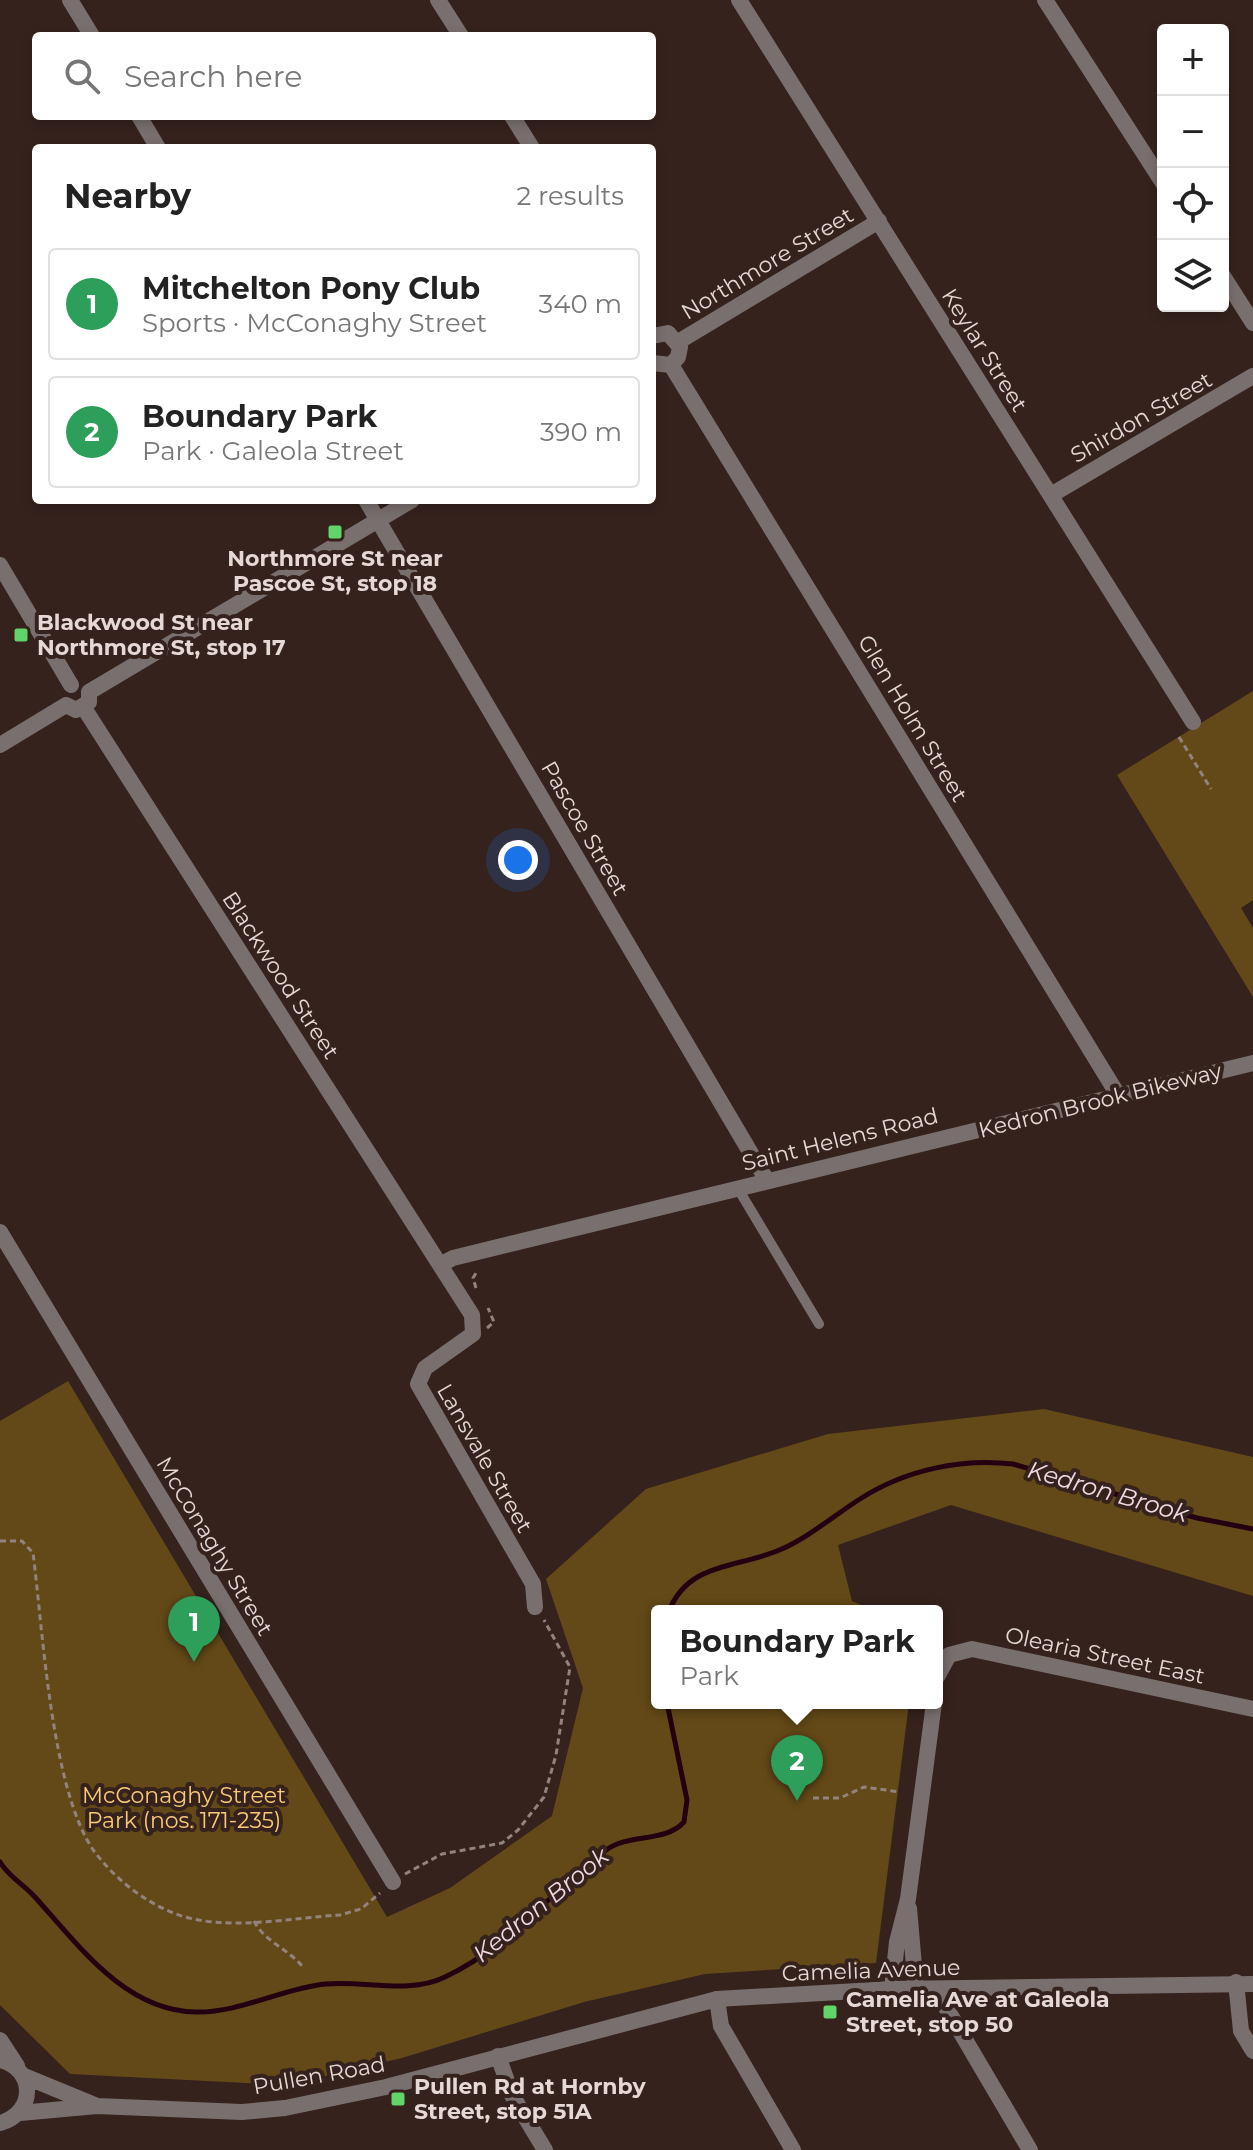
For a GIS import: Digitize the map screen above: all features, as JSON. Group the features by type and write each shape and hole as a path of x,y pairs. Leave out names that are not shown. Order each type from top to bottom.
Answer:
{"street":[{"path":"70,0 90,32"},
{"path":"438,0 458,32"},
{"name":"Keylar Street","path":"739,0 1193,722"},
{"path":"1045,0 1157,174"},
{"path":"141,120 156,144"},
{"path":"514,120 530,144"},
{"name":"Northmore Street","path":"678,342 879,221"},
{"path":"1229,285 1253,323"},
{"path":"656,335 668,333 678,342 679,355 671,365 656,363"},
{"name":"Glen Holm Street","path":"671,365 1118,1095"},
{"name":"Shirdon Street","path":"1051,495 1253,376"},
{"name":"Pascoe Street","path":"368,504 766,1179"},
{"path":"66,705 76,710 87,700 405,504"},
{"path":"0,565 71,685"},
{"path":"66,705 64,694 71,685 83,684 87,700"},
{"name":"Blackwood Street","path":"87,700 440,1265"},
{"path":"0,745 66,705"},
{"name":"Saint Helens Road","path":"440,1265 453,1258 766,1179 1253,1063"},
{"name":"McConaghy Street","path":"0,1232 393,1882"},
{"path":"440,1265 472,1315 473,1334"},
{"name":"Lansvale Street","path":"473,1334 425,1368 418,1384 533,1584 535,1607"},
{"name":"Olearia Street East","path":"943,1666 949,1655 972,1649 1253,1709"},
{"path":"892,1989 897,1942 908,1899 933,1709"},
{"path":"908,1899 916,1989"},
{"path":"1245,1983 1241,2031 1253,2051"},
{"name":"Camelia Avenue","path":"498,2056 717,1999 892,1989 1245,1983"},
{"path":"944,1989 944,2004 1030,2150"},
{"path":"717,1999 721,2026 793,2150"},
{"path":"0,2040 21,2072 28,2095 20,2113 0,2123"},
{"path":"498,2056 512,2095 545,2150"},
{"name":"Pullen Road","path":"20,2113 97,2106 242,2112 285,2108 386,2087 498,2056"},
{"name":"Pullen Road","path":"0,2060 97,2106"}],"lane":[{"path":"737,1187 819,1324"}],"path":[{"path":"1179,737 1211,789"},
{"path":"478,1291 473,1278 482,1267"},
{"path":"473,1334 494,1322 486,1304"},
{"path":"0,1541 22,1541 33,1553 54,1719 71,1804 94,1850 125,1884 177,1914 209,1920 254,1921 340,1915 361,1909 416,1866 442,1854 502,1843 518,1830 544,1797 556,1755 570,1667 535,1607"},
{"path":"813,1798 840,1798 864,1787 900,1792"},
{"path":"254,1921 267,1937 289,1951 302,1966"}],"green space":[{"path":"1253,691 1253,900 1241,908 1253,928 1253,997 1117,775"},
{"name":"McConaghy Street Park (nos. 171-235)","path":"68,1381 387,1917 450,1888 552,1816 583,1688 546,1579 646,1489 828,1434 1044,1409 1253,1457 1253,1596 951,1505 838,1545 852,1601 861,1605 651,1605 651,1709 908,1709 876,1963 705,1974 584,2002 402,2058 287,2085 70,2074 0,2005 0,1421"}],"waterway":[{"name":"Kedron Brook","path":"672,1605 677,1595 700,1575 788,1546 860,1499 896,1480 954,1465 1013,1464 1197,1518 1253,1529"},
{"name":"Kedron Brook","path":"0,1862 104,1971 146,2000 170,2009 196,2012 229,2009 326,1984 401,1986 431,1982 468,1965 510,1935 606,1850 625,1841 667,1833 684,1822 687,1800 668,1709"}],"place":[{"name":"Northmore St near Pascoe St, stop 18","path":"335,532"},
{"name":"Blackwood St near Northmore St, stop 17","path":"21,635"},
{"name":"Mitchelton Pony Club","path":"194,1662"},
{"name":"Boundary Park","path":"797,1801"},
{"name":"Camelia Ave at Galeola Street, stop 50","path":"830,2012"},
{"name":"Pullen Rd at Hornby Street, stop 51A","path":"398,2099"}]}
